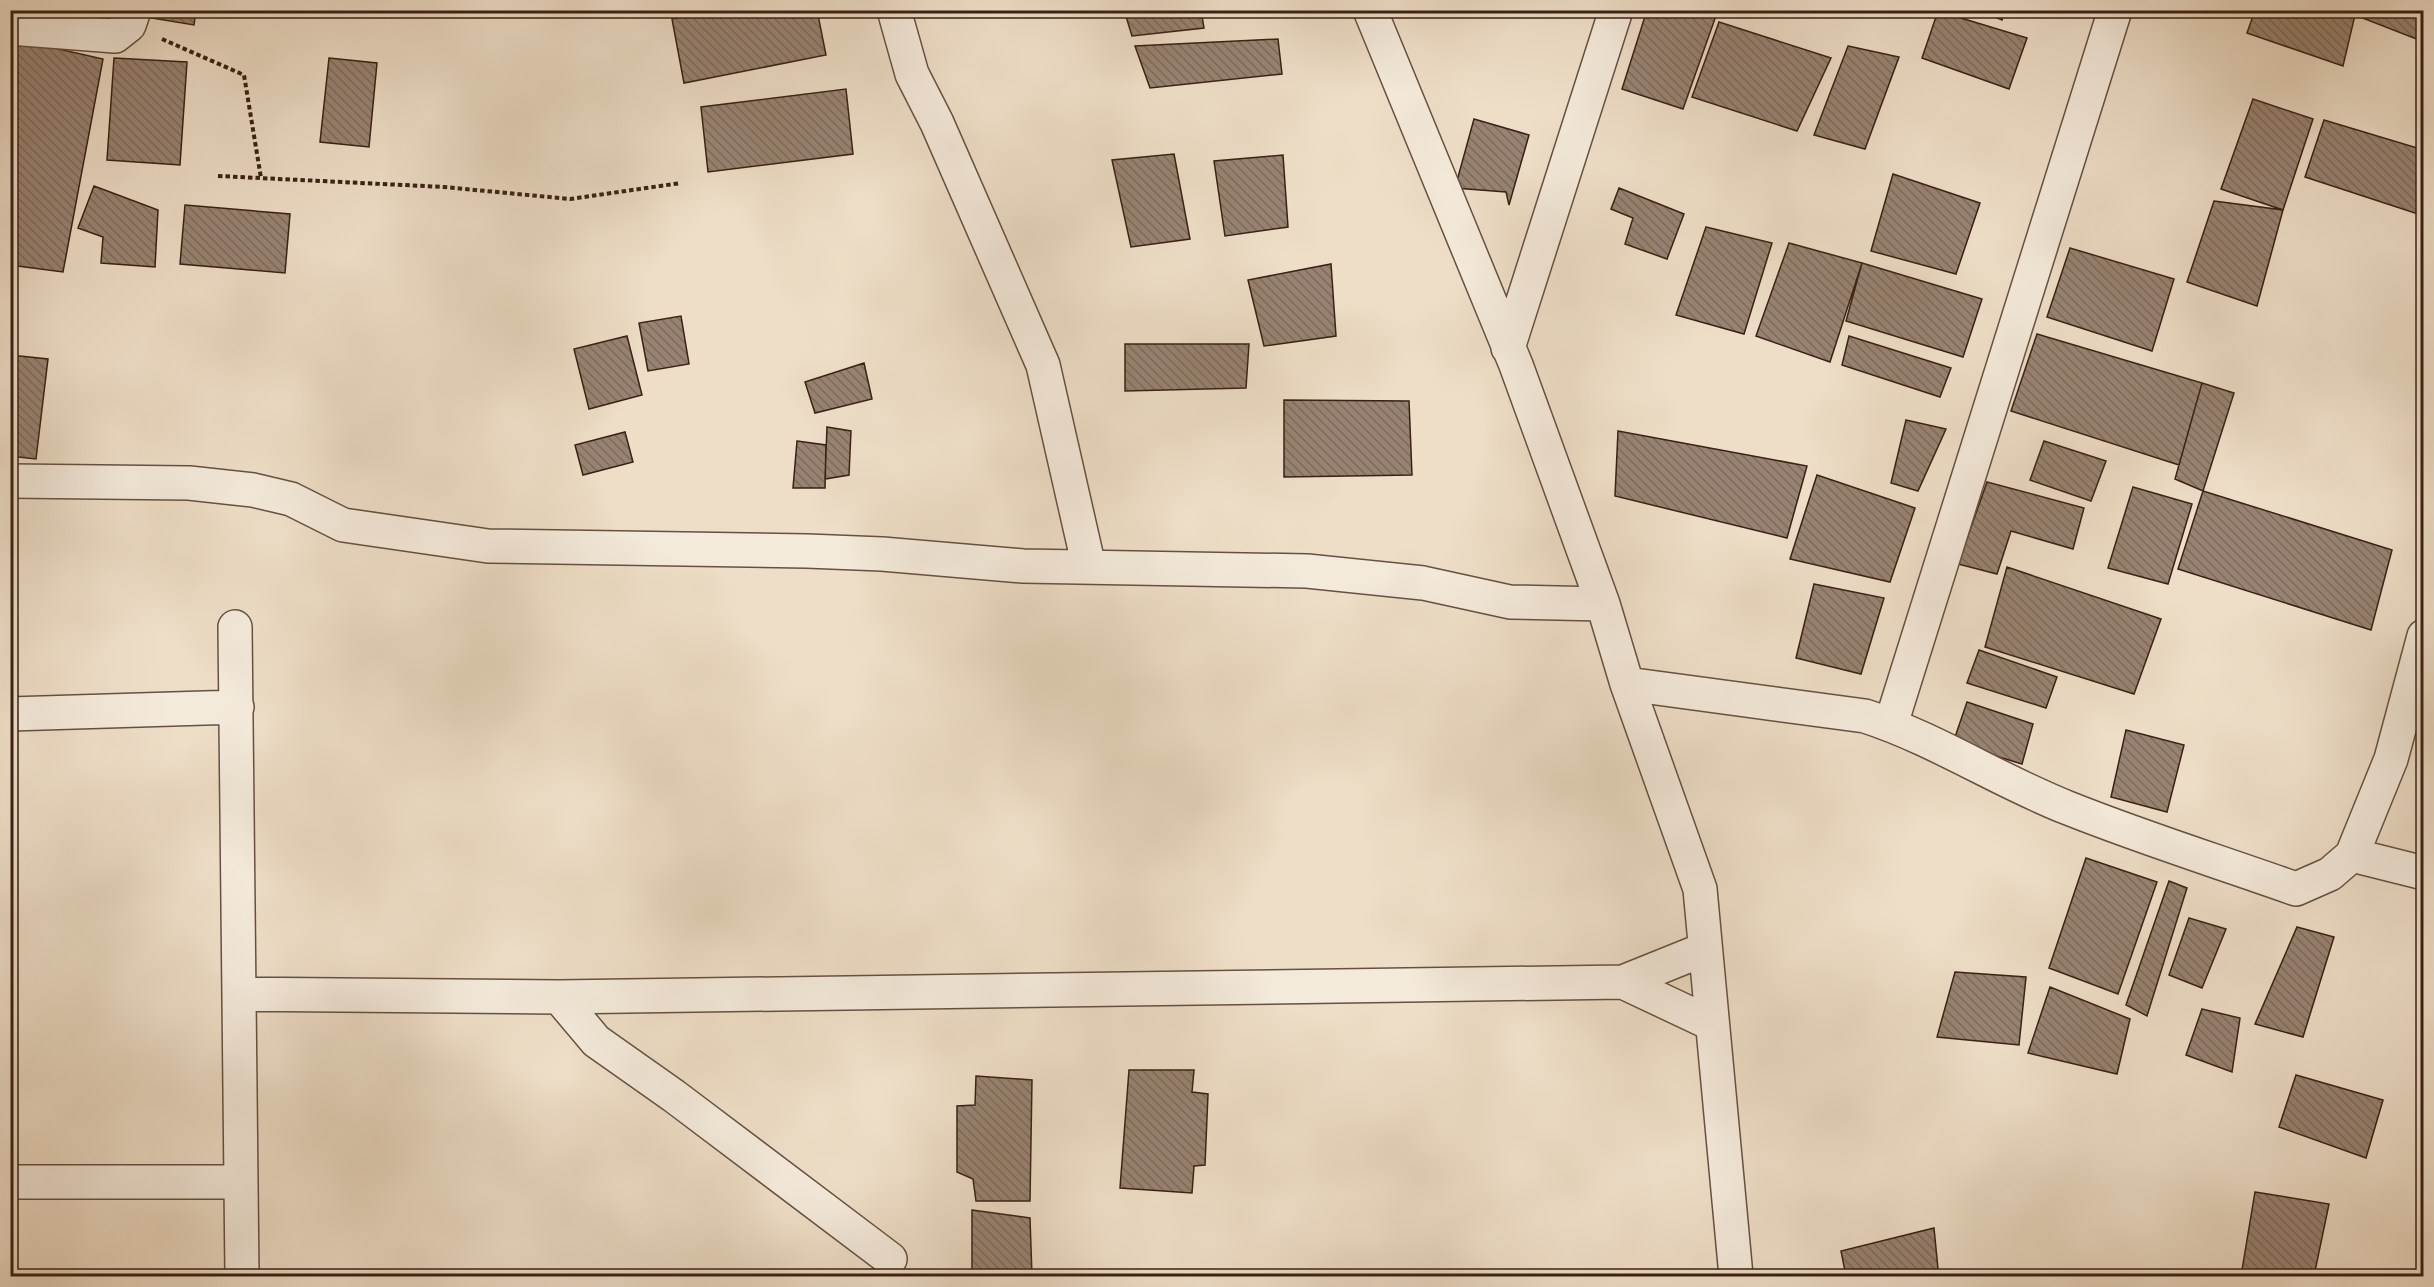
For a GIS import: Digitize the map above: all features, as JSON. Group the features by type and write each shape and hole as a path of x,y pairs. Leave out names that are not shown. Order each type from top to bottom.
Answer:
{"street":[{"path":"894,10 912,74 937,123 1043,365 1089,567"},
{"path":"1370,10 1508,348 1603,603 1627,684 1700,889 1736,1276"},
{"path":"1508,348 1616,10"},
{"path":"1891,724 2115,10"},
{"path":"10,28 115,36 131,18"},
{"path":"10,481 189,483 253,490 291,499 343,525 488,546 807,551 882,554 1023,566 1307,571 1423,584 1510,602 1603,603"},
{"path":"235,627 242,1276"},
{"path":"1627,684 1864,716 1891,724 2067,808 2296,890 2331,874 2352,855 2391,759 2424,636"},
{"path":"10,714 237,707"},
{"path":"2352,855 2424,873"},
{"path":"240,994 559,998 1623,982 1705,949"},
{"path":"1623,982 1712,1024"},
{"path":"559,998 596,1041 674,1096 890,1259"},
{"path":"10,1182 241,1182"}],"path":[{"path":"131,18 244,75 261,178"},
{"path":"218,176 444,187 570,199 681,183"}],"building":[{"path":"146,10 196,10 194,25 145,17"},
{"path":"715,10 817,10 826,55 684,83 672,19"},
{"path":"1124,10 1201,10 1204,28 1132,36"},
{"path":"1647,10 1718,10 1683,109 1622,89"},
{"path":"1978,10 2005,10 2002,20"},
{"path":"2255,10 2339,10 2355,15 2343,66 2247,33"},
{"path":"2357,10 2424,10 2424,42 2355,15"},
{"path":"1938,11 2027,38 2009,89 1922,58"},
{"path":"1719,22 1831,58 1797,131 1692,97"},
{"path":"10,38 103,59 63,272 10,265"},
{"path":"1278,39 1282,74 1150,88 1135,46"},
{"path":"1848,46 1899,57 1865,149 1814,135"},
{"path":"114,58 187,62 180,165 107,160"},
{"path":"329,58 377,63 369,147 320,142"},
{"path":"846,89 853,154 708,172 701,107"},
{"path":"2253,99 2313,119 2283,210 2221,189"},
{"path":"1474,119 1529,135 1509,205 1506,192 1455,188"},
{"path":"2324,120 2424,150 2424,216 2305,177"},
{"path":"1174,154 1190,239 1131,247 1112,160"},
{"path":"1283,155 1288,227 1225,236 1214,161"},
{"path":"1893,174 1980,203 1956,274 1871,251"},
{"path":"94,186 158,210 155,267 101,263 103,237 78,228"},
{"path":"1619,188 1684,214 1667,259 1625,244 1633,218 1611,209"},
{"path":"2214,201 2283,210 2257,306 2187,282"},
{"path":"185,205 290,214 285,273 180,264"},
{"path":"1706,227 1772,243 1744,334 1676,315"},
{"path":"1789,243 1862,263 1830,362 1756,336"},
{"path":"2070,248 2174,279 2152,351 2047,317"},
{"path":"1862,263 1982,299 1963,357 1846,321"},
{"path":"1331,264 1336,336 1264,346 1248,280"},
{"path":"681,316 689,364 648,371 639,323"},
{"path":"2037,334 2202,383 2179,465 2011,411"},
{"path":"627,336 642,395 589,409 574,349"},
{"path":"1849,336 1951,368 1940,397 1842,365"},
{"path":"1125,344 1249,344 1246,388 1125,391"},
{"path":"10,355 48,359 36,459 10,456"},
{"path":"864,363 872,399 815,413 805,382"},
{"path":"2202,383 2234,393 2203,491 2175,479"},
{"path":"1284,400 1409,401 1412,475 1284,477"},
{"path":"1906,420 1946,429 1918,491 1891,483"},
{"path":"827,427 851,431 849,475 825,479"},
{"path":"1618,431 1807,466 1787,538 1615,496"},
{"path":"625,432 633,462 583,475 575,445"},
{"path":"797,441 826,445 825,488 793,488"},
{"path":"2044,441 2106,461 2091,501 2030,480"},
{"path":"1817,475 1915,508 1890,582 1790,559"},
{"path":"1987,482 2084,508 2073,549 2011,531 1997,574 1958,564"},
{"path":"2133,487 2192,504 2168,584 2108,568"},
{"path":"2203,491 2392,550 2371,630 2178,569"},
{"path":"2007,567 2161,619 2134,694 1985,647"},
{"path":"1814,584 1884,598 1861,674 1796,658"},
{"path":"1979,650 2057,677 2046,708 1967,683"},
{"path":"1967,702 2033,724 2022,764 1953,743"},
{"path":"2126,730 2184,745 2167,812 2111,797"},
{"path":"2086,858 2157,882 2118,994 2049,968"},
{"path":"2169,881 2187,888 2147,1016 2126,1005"},
{"path":"2189,918 2226,929 2202,988 2169,975"},
{"path":"2297,927 2334,937 2303,1037 2255,1024"},
{"path":"1955,972 2026,977 2019,1045 1937,1037"},
{"path":"2050,987 2130,1019 2117,1074 2028,1053"},
{"path":"2202,1009 2240,1018 2232,1072 2186,1055"},
{"path":"1129,1070 1194,1070 1192,1092 1208,1094 1205,1165 1194,1166 1192,1193 1120,1188"},
{"path":"2296,1075 2383,1100 2366,1158 2279,1127"},
{"path":"976,1076 1032,1080 1030,1201 976,1201 973,1179 957,1172 957,1106 975,1105"},
{"path":"2255,1192 2329,1204 2314,1276 2241,1276"},
{"path":"972,1210 1030,1218 1032,1276 972,1276"},
{"path":"1934,1228 1938,1269 1907,1276 1846,1276 1841,1251"}]}
